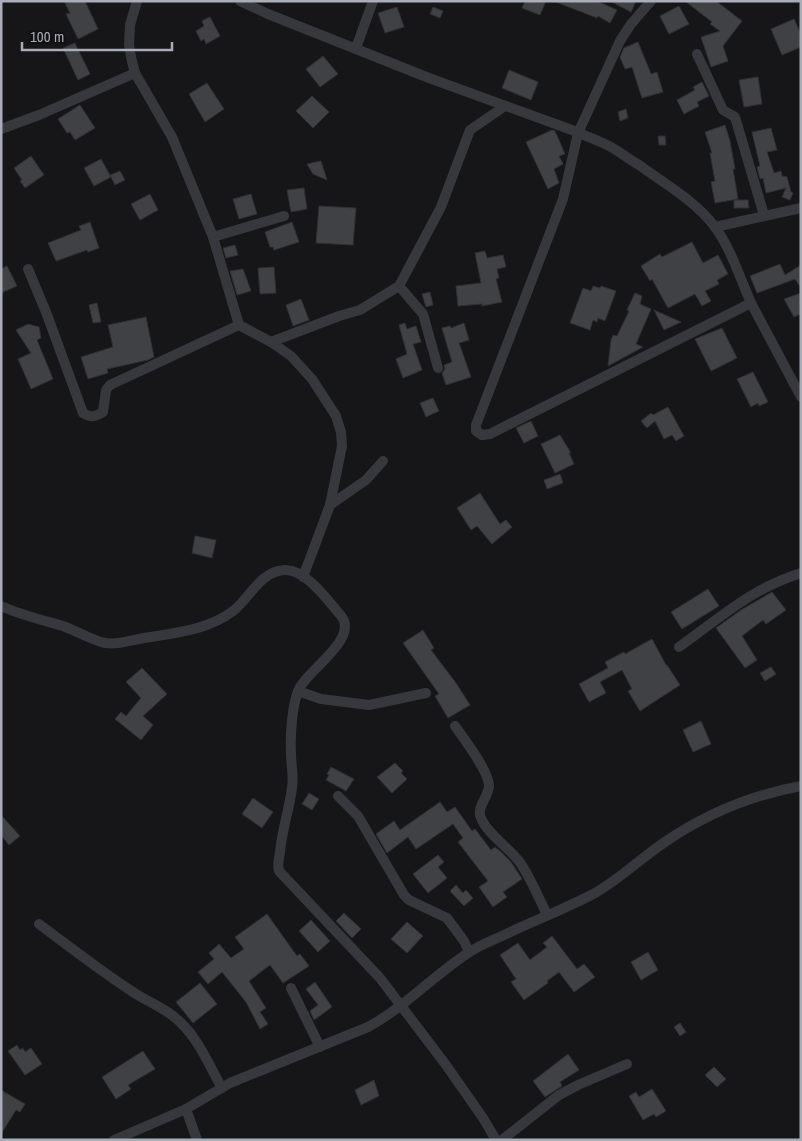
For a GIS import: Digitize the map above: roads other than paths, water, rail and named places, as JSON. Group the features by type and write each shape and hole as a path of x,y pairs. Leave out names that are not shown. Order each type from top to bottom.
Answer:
{"street":[{"path":"137,1 130,25 131,57 135,73 172,137 213,237 239,325 271,342 291,356 312,379 339,423 342,446 330,505 303,577"},
{"path":"240,1 429,78 578,132 609,146 664,182 686,198 715,227 728,249 751,303 801,397"},
{"path":"356,48 373,1"},
{"path":"650,1 620,41 578,132 563,199 476,425 476,431 482,435 490,434 751,303"},
{"path":"697,54 723,110 735,117 764,215"},
{"path":"1,129 47,112 135,73"},
{"path":"271,342 360,310 399,286 441,207 470,130 506,106"},
{"path":"715,227 801,208"},
{"path":"213,237 284,216"},
{"path":"28,269 46,312 83,414 88,416 94,417 102,412 106,390 110,385 239,325"},
{"path":"399,286 423,314 438,368"},
{"path":"330,505 366,480 383,461"},
{"path":"1,606 64,626 104,642 120,643 184,632 209,624 233,611 260,582 276,572 290,570 314,586 345,621 346,630 338,644 301,685 298,691 293,715 290,751 292,788 281,839 278,861 279,871 380,978 446,1065 496,1140"},
{"path":"679,647 759,590 784,578 801,573"},
{"path":"298,691 321,699 369,705 426,693"},
{"path":"456,726 477,756 490,786 480,809 480,818 520,863 547,915"},
{"path":"114,1140 186,1109 230,1083 368,1027 390,1016 469,952 578,902 618,878 666,841 722,809 761,796 801,786"},
{"path":"338,796 358,816 404,895 409,900 447,918 464,940 469,952"},
{"path":"40,924 92,964 182,1023 222,1088"},
{"path":"291,988 320,1047"},
{"path":"502,1140 559,1095 627,1064"},
{"path":"186,1109 197,1140"}]}
